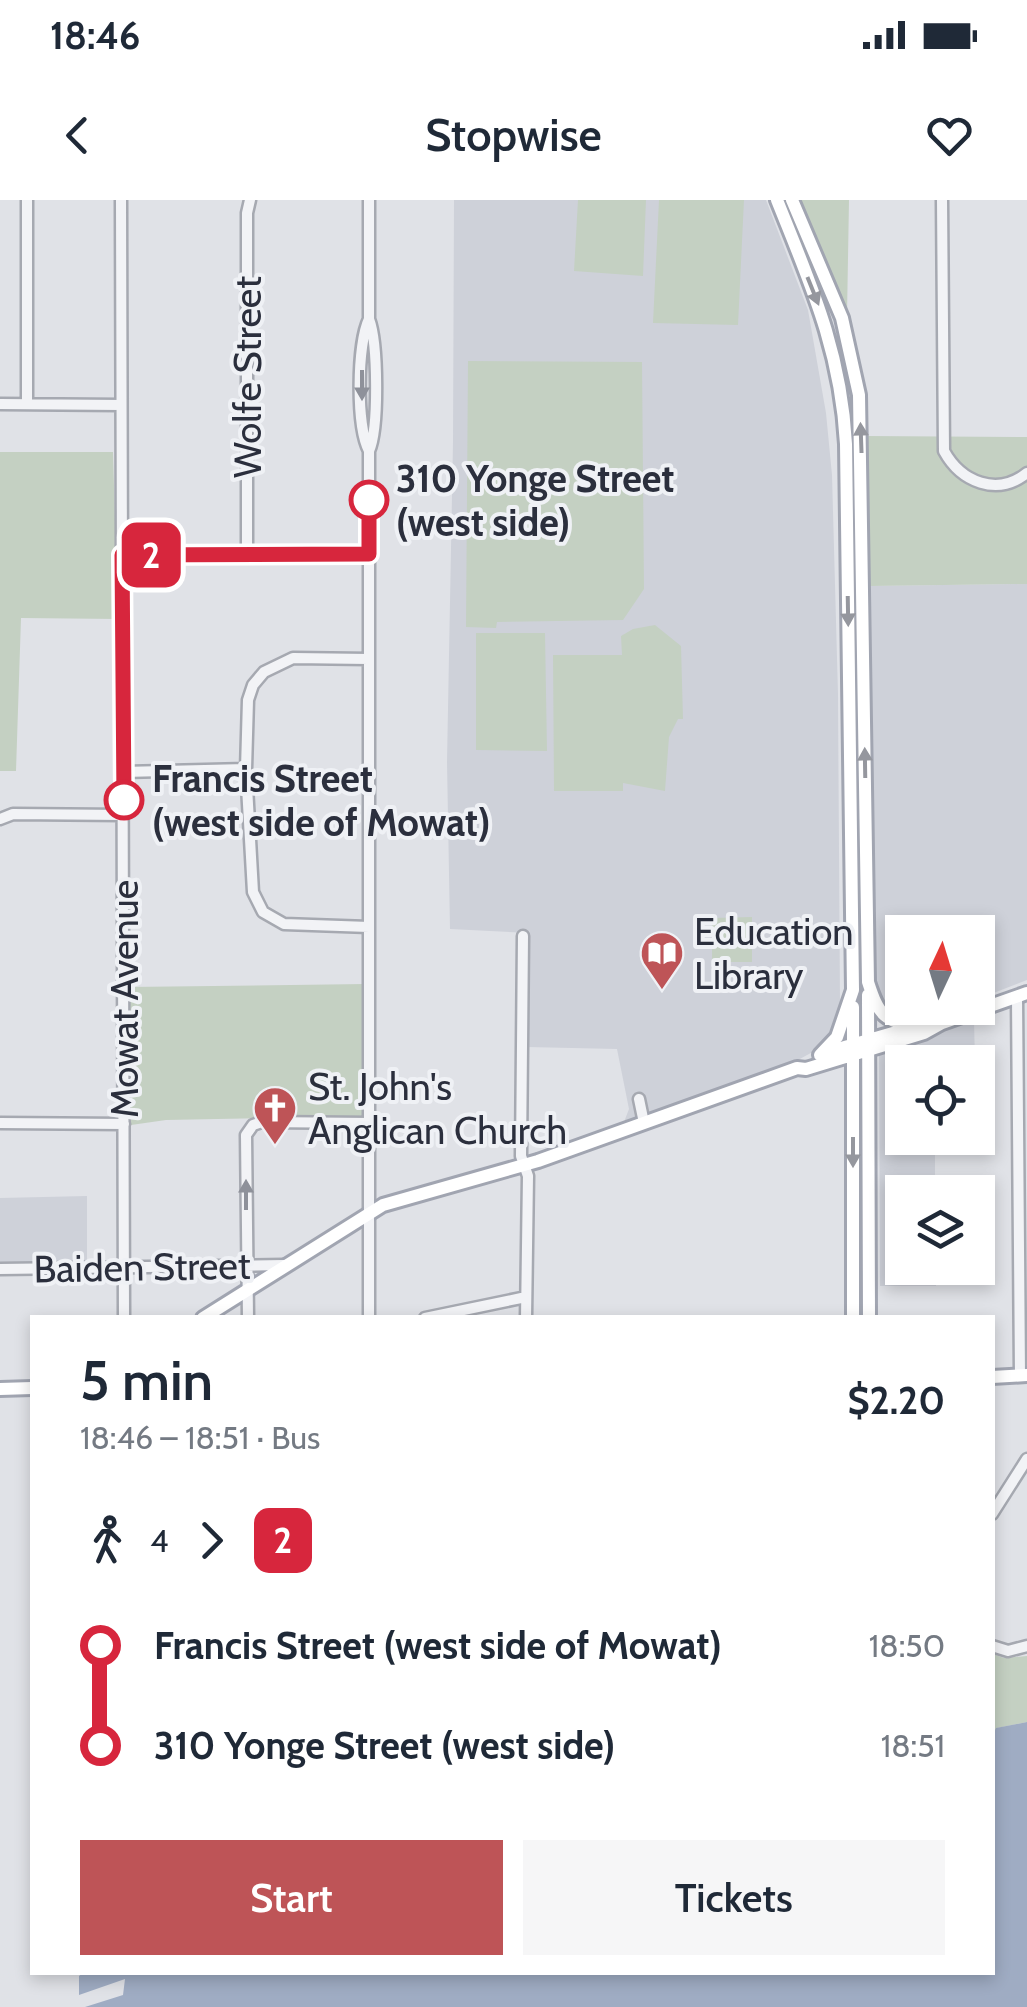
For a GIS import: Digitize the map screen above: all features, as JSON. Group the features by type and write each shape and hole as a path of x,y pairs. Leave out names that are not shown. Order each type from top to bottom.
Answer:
{"main road":[{"path":"777,200 826,322 844,398 853,990 853,1315"},
{"path":"792,200 842,318 859,395 869,1315"},
{"path":"868,982 876,1007 888,1020 920,1026"},
{"path":"820,1054 837,1037 853,990"},
{"path":"995,1004 1022,995"},
{"path":"868,1045 927,1025"},
{"path":"208,1315 371,1212 397,1200 525,1166 797,1068 853,1049 924,1033 938,1025"},
{"path":"797,1068 801,1062 820,1054 853,1049"},
{"path":"995,1377 1024,1375"},
{"path":"0,1389 30,1388"}],"street":[{"path":"27,200 27,404"},
{"name":"Mowat Avenue","path":"122,200 124,1315"},
{"name":"Wolfe Street","path":"247,554 250,200"},
{"path":"368,1315 369,451 374,436 375,367 374,331 369,319 369,200"},
{"path":"942,200 944,451 969,480 994,485 1018,480 1027,473"},
{"path":"0,404 121,405"},
{"path":"122,555 369,554"},
{"path":"369,659 292,658 264,672 253,685 248,700 246,769 253,892 264,912 284,924 370,927"},
{"path":"124,772 246,769"},
{"path":"0,819 13,814 123,815"},
{"path":"523,936 521,1138 528,1176 526,1315"},
{"path":"1022,995 1024,1375"},
{"path":"639,1099 644,1123"},
{"path":"0,1112 0,1123 124,1124"},
{"path":"248,1315 246,1135 253,1125 262,1122 370,1123"},
{"name":"Baiden Street","path":"0,1270 284,1265"},
{"path":"439,1315 526,1297"},
{"path":"995,1505 1025,1466"},
{"path":"995,1647 1008,1651 1027,1646"}],"shaded area":[{"path":"454,200 766,200 808,310 832,475 838,694 837,1028 829,1043 798,1060 624,1122 629,1109 617,1049 527,1047 530,933 450,929 447,762"},
{"path":"1027,584 1027,980 995,992 995,915 885,915 885,1007 876,995 870,586"},
{"path":"960,1025 974,1025 975,1045 904,1045"},
{"path":"885,1052 885,1155 935,1155 935,1175 885,1175 885,1285 936,1286 880,1286 879,1054"},
{"path":"87,1196 87,1262 0,1262 0,1198"}],"green space":[{"path":"578,200 646,200 643,276 574,271"},
{"path":"659,200 744,200 738,325 653,323"},
{"path":"799,200 849,200 847,316 804,213"},
{"path":"468,361 642,362 644,589 623,620 497,622 496,628 466,627"},
{"path":"867,436 1027,437 1027,584 870,586"},
{"path":"0,452 113,452 118,619 21,618 16,771 0,771"},
{"path":"655,625 681,646 683,719 678,719 669,737 665,791 623,783 623,791 554,791 553,655 622,655 621,636"},
{"path":"476,633 545,633 547,751 476,750"},
{"path":"752,917 752,962 712,962 712,918"},
{"path":"365,984 362,1116 166,1120 131,1125 128,987"},
{"path":"995,1655 1027,1656 1027,1722 995,1732"}],"water":[{"path":"1027,1722 1027,2007 85,2007 123,1995 125,1979 79,1995 80,1975 995,1975 996,1728"}],"bus line":[{"name":"2","path":"124,800 122,555 369,554 369,500"}],"place":[{"name":"310 Yonge Street (west side)","path":"369,500"},
{"name":"Francis Street (west side of Mowat)","path":"124,800"},
{"name":"Education Library","path":"662,991"},
{"name":"St. John's Anglican Church","path":"275,1146"}]}
